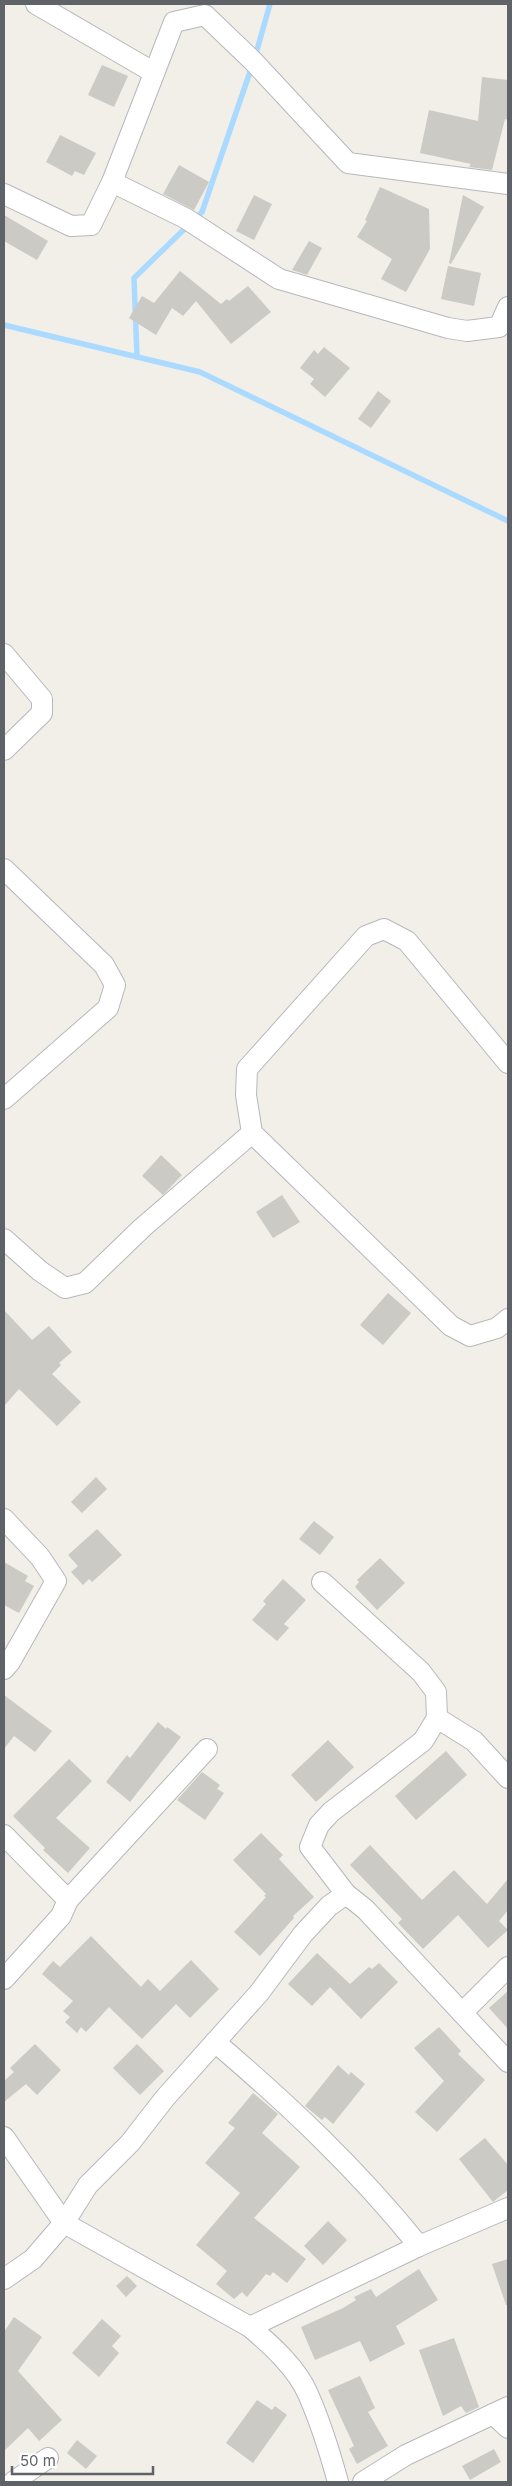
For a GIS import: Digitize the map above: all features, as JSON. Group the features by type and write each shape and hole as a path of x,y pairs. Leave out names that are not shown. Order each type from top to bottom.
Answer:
{"street":[{"path":"36,4 153,72"},
{"path":"4,194 71,226 91,225 112,182 153,72 174,22 205,15 253,61 348,163 508,184"},
{"path":"112,182 185,218 279,279 448,328 467,331 499,328 508,307"},
{"path":"4,654 42,699 42,713 4,750"},
{"path":"4,869 104,965 115,985 108,1008 4,1099"},
{"path":"508,1063 406,941 384,929 366,936 247,1069 246,1095 252,1133 451,1326 470,1336 497,1328 508,1319"},
{"path":"4,1239 40,1271 65,1288 85,1283 142,1228 252,1133"},
{"path":"4,1519 40,1557 56,1581 15,1655 4,1669"},
{"path":"322,1582 421,1672 436,1692 437,1718 423,1741 331,1812 319,1825 310,1847 346,1894 365,1910 508,2062"},
{"path":"437,1718 474,1741 508,1778"},
{"path":"4,1979 61,1916 68,1900 207,1749"},
{"path":"4,1835 68,1900"},
{"path":"4,2279 33,2259 64,2223 88,2185 130,2143 165,2098 259,1993 303,1934 329,1906 346,1894"},
{"path":"462,2013 508,1967"},
{"path":"215,2042 249,2069 321,2137 382,2201 419,2246"},
{"path":"4,2137 64,2223 250,2327 264,2339 294,2372 308,2392 338,2482"},
{"path":"250,2327 419,2246 508,2208"},
{"path":"363,2482 406,2455 500,2410 508,2428"},
{"path":"13,2482 48,2458"}],"building":[{"path":"102,65 128,76 114,107 88,95"},
{"path":"482,77 508,80 508,120 505,119 492,170 469,167 471,164 420,153 429,110 478,121"},
{"path":"60,135 96,153 84,175 75,171 72,176 46,162"},
{"path":"179,165 209,182 194,210 163,194"},
{"path":"380,187 429,209 430,249 406,292 381,279 392,259 357,237 367,221 365,220"},
{"path":"254,195 272,204 254,240 236,231"},
{"path":"463,195 484,207 451,264 449,263"},
{"path":"4,215 48,241 37,260 4,241"},
{"path":"309,241 322,248 307,275 292,270"},
{"path":"448,266 481,273 474,306 441,299"},
{"path":"180,271 221,304 227,299 229,301 248,286 271,312 231,344 196,301 183,316 172,308 156,335 129,318 142,296 154,303"},
{"path":"324,347 350,368 325,397 310,384 314,379 300,368 314,350 318,354"},
{"path":"378,391 391,401 371,428 358,419"},
{"path":"161,1155 182,1175 163,1195 142,1176"},
{"path":"282,1195 300,1222 273,1238 256,1212"},
{"path":"388,1293 411,1313 383,1345 360,1325"},
{"path":"4,1310 32,1340 49,1326 72,1352 59,1363 61,1365 52,1374 81,1402 57,1426 19,1389 4,1406"},
{"path":"96,1477 107,1489 82,1513 71,1502"},
{"path":"314,1521 334,1537 320,1555 299,1539"},
{"path":"97,1529 122,1555 92,1582 89,1579 83,1585 71,1572 78,1566 68,1555"},
{"path":"380,1558 405,1583 377,1610 355,1587 359,1582 357,1580"},
{"path":"4,1562 28,1576 25,1581 34,1586 19,1613 4,1605"},
{"path":"283,1579 306,1600 284,1624 289,1628 277,1641 252,1620 266,1604 263,1601"},
{"path":"4,1695 52,1731 35,1752 14,1736 4,1749"},
{"path":"158,1722 181,1737 130,1802 106,1782 127,1755 130,1758"},
{"path":"328,1740 354,1767 316,1802 291,1775"},
{"path":"446,1751 467,1775 416,1820 395,1796"},
{"path":"69,1759 92,1781 56,1818 90,1848 68,1873 43,1850 45,1848 13,1816"},
{"path":"202,1772 220,1785 217,1789 224,1793 205,1820 177,1800"},
{"path":"261,1833 283,1855 279,1859 314,1897 293,1916 294,1918 260,1956 234,1932 266,1897 264,1896 266,1894 233,1860"},
{"path":"370,1845 422,1900 454,1870 487,1904 508,1879 508,1910 499,1921 508,1930 488,1948 458,1915 423,1949 398,1923 402,1919 350,1865"},
{"path":"91,1936 141,1987 148,1979 160,1991 191,1960 219,1989 190,2018 176,2004 142,2039 109,2007 86,2032 81,2027 77,2033 65,2022 70,2017 63,2011 73,2001 42,1974 53,1961 60,1967"},
{"path":"317,1953 350,1984 369,1967 372,1969 379,1963 398,1982 361,2019 330,1987 312,2006 288,1984"},
{"path":"508,1991 508,2029 489,2008"},
{"path":"439,2027 461,2051 458,2054 485,2080 437,2132 415,2112 444,2081 414,2048"},
{"path":"35,2044 61,2070 37,2095 26,2084 4,2102 4,2081 14,2072 10,2068"},
{"path":"137,2044 164,2071 140,2095 113,2068"},
{"path":"338,2065 349,2075 351,2072 365,2084 333,2124 325,2117 322,2120 305,2106"},
{"path":"253,2093 278,2114 262,2133 300,2167 254,2218 306,2259 287,2283 273,2272 270,2276 266,2274 247,2297 242,2292 234,2299 216,2284 227,2271 196,2245 240,2193 205,2163 235,2128 228,2123"},
{"path":"485,2138 508,2165 508,2190 493,2202 459,2159"},
{"path":"328,2221 347,2240 323,2265 304,2246"},
{"path":"508,2259 508,2305 506,2305 492,2264"},
{"path":"419,2269 438,2300 396,2326 405,2344 370,2362 360,2341 315,2360 301,2327 343,2308 356,2300 354,2297 371,2289 376,2297"},
{"path":"127,2276 137,2286 126,2297 116,2286"},
{"path":"14,2317 42,2337 18,2371 62,2420 39,2441 28,2428 4,2451 4,2332"},
{"path":"102,2319 121,2336 112,2346 119,2353 99,2377 72,2353"},
{"path":"454,2338 479,2407 466,2413 461,2406 443,2416 419,2350"},
{"path":"360,2376 375,2408 368,2412 388,2446 357,2464 349,2449 354,2446 328,2390"},
{"path":"257,2400 272,2410 275,2406 287,2415 253,2463 226,2443"},
{"path":"77,2440 97,2456 86,2469 67,2453"},
{"path":"494,2449 501,2462 470,2480 462,2466"}],"waterway":[{"path":"255,57 270,4"},
{"path":"137,357 134,278 202,212 252,66"},
{"path":"4,325 200,372 508,521"}]}
